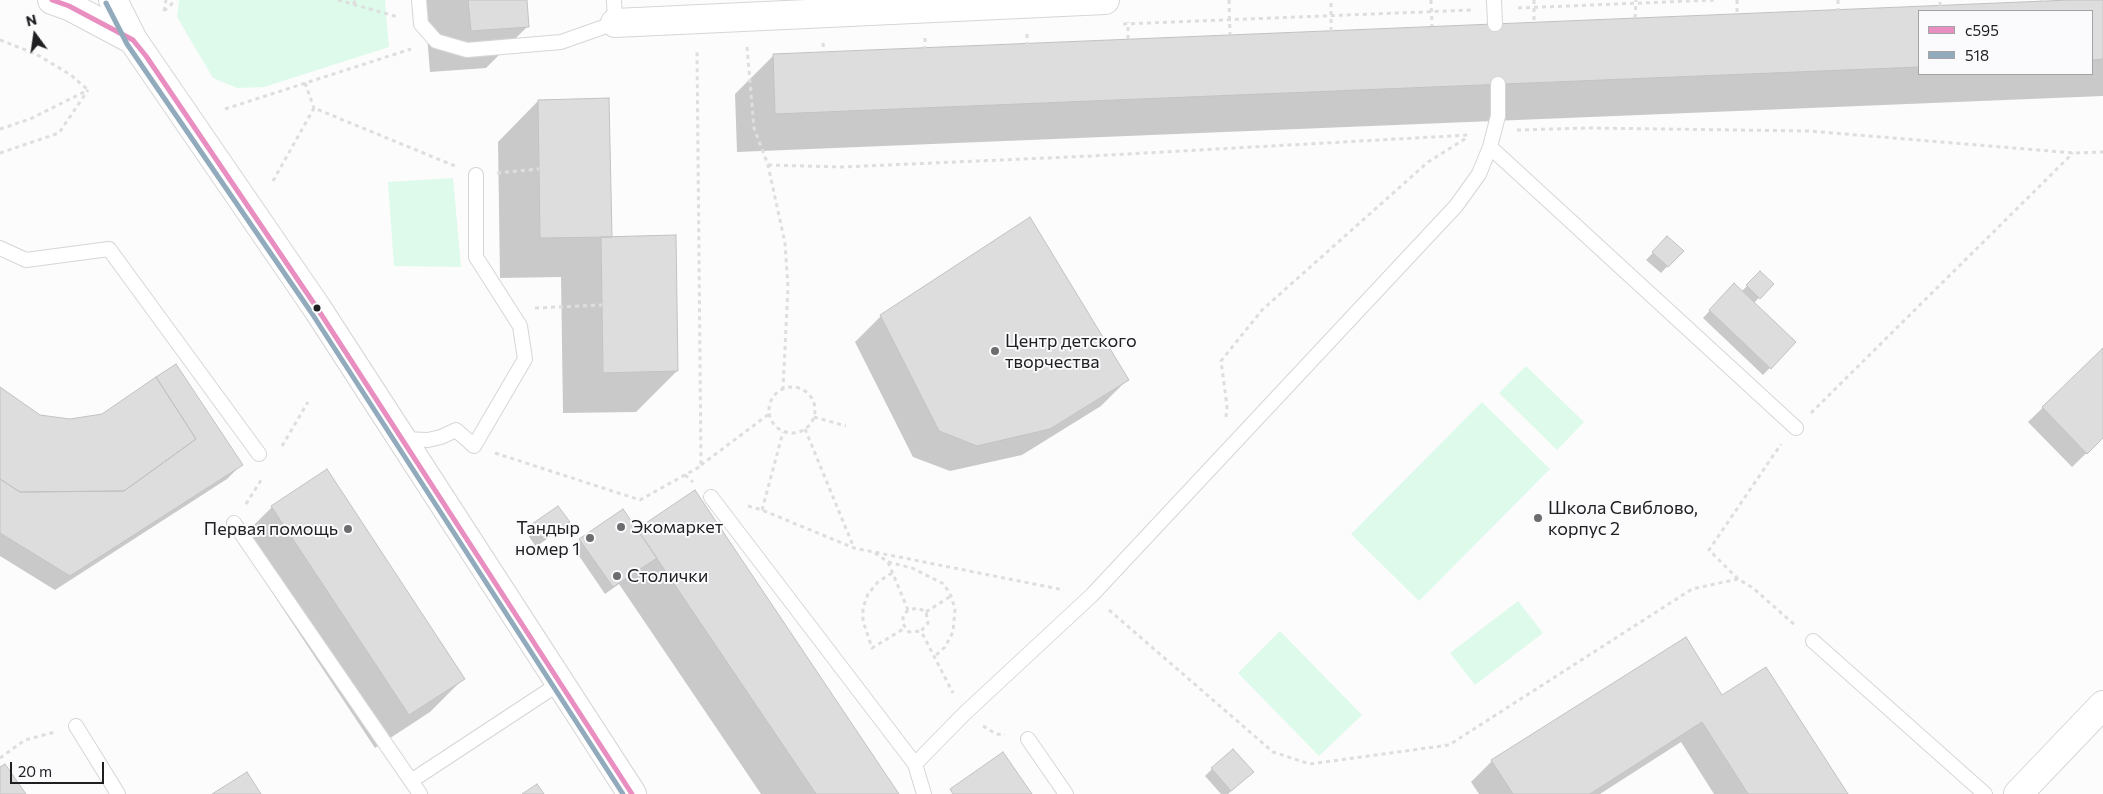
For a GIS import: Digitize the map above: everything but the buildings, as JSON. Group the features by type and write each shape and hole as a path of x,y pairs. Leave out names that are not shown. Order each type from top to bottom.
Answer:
{"street":[{"path":"52,0 70,6 133,40"},
{"path":"113,0 133,40 317,308 632,794"},
{"path":"615,11 697,19 1105,0"},
{"path":"2018,794 2103,705"}],"lane":[{"path":"419,0 421,24 436,41 467,50 561,42 615,11"},
{"path":"1494,4 1495,24"},
{"path":"915,764 964,714 1092,595 1456,206 1478,174 1490,147 1498,116 1498,84"},
{"path":"1490,147 1796,428"},
{"path":"402,439 428,440 441,437 456,430 474,446 525,359 520,326 476,257 476,175"},
{"path":"0,248 26,260 109,249 259,454"},
{"path":"711,497 915,764 924,794"},
{"path":"234,523 420,794"},
{"path":"1813,642 1985,794"},
{"path":"411,781 560,683"},
{"path":"76,726 118,794"},
{"path":"1028,739 1066,794"}],"path":[{"path":"166,0 164,11 176,0"},
{"path":"338,0 421,24"},
{"path":"353,4 356,0"},
{"path":"1229,0 1230,35"},
{"path":"1331,0 1331,31"},
{"path":"1431,0 1432,26"},
{"path":"1534,0 1534,22"},
{"path":"1119,24 1432,12 1494,4 1534,7 1715,0"},
{"path":"1737,0 1737,14"},
{"path":"1838,0 1838,10"},
{"path":"1940,0 1940,6"},
{"path":"1635,18 1636,2"},
{"path":"746,17 749,86 754,128 768,165 785,243 788,287 783,389"},
{"path":"697,19 701,466"},
{"path":"0,40 36,54 71,75 88,90"},
{"path":"225,109 436,41"},
{"path":"304,82 314,108 476,175 539,169"},
{"path":"0,129 30,119 88,90"},
{"path":"0,153 59,133 88,90"},
{"path":"273,182 314,108"},
{"path":"1494,131 1589,128 1809,131 2074,153 2103,152"},
{"path":"768,165 842,167 1091,156 1472,135 1428,162 1372,210 1262,310 1221,361 1227,406 1223,455"},
{"path":"1813,642 1753,588 1738,579 1709,550 1782,442 2074,153"},
{"path":"510,309 602,305"},
{"path":"798,387 805,390 814,402 814,417 806,430 791,433 783,432 772,422 769,414 772,399 783,389 798,387"},
{"path":"474,446 640,500 701,466 769,414"},
{"path":"814,417 846,426"},
{"path":"806,430 854,548"},
{"path":"762,510 783,432"},
{"path":"711,497 762,510 854,548 1092,595 1273,752 1310,764 1449,745 1692,588 1738,579"},
{"path":"875,552 888,562 912,568 944,584 951,596 955,609 953,632 945,647 934,656"},
{"path":"888,562 908,610"},
{"path":"892,573 878,582 868,594 863,608 863,621 872,648 905,628"},
{"path":"926,612 951,596"},
{"path":"918,608 926,612 928,624 921,631 909,632 905,628 903,616 908,610 918,608"},
{"path":"921,631 964,714 996,734 1028,739"},
{"path":"0,758 25,740 76,726"}],"green space":[{"path":"179,0 385,0 389,47 264,87 237,88 213,78 177,17"},
{"path":"453,178 461,267 394,266 388,182"},
{"path":"1526,366 1584,422 1557,450 1499,393"},
{"path":"1482,402 1550,469 1419,601 1351,534"},
{"path":"1518,601 1543,633 1475,685 1450,653"},
{"path":"1280,631 1362,715 1319,756 1238,673"}],"transit line":[{"name":"с595","path":"52,0 69,6 133,40 146,56 317,308 632,794"},
{"name":"518","path":"106,3 127,44 311,312 623,794"}],"place":[{"name":"Центр детского творчества","path":"995,351"},
{"name":"Школа Свиблово, корпус 2","path":"1538,518"},
{"name":"Экомаркет","path":"621,527"},
{"name":"Первая помощь","path":"348,529"},
{"name":"Тандыр номер 1","path":"590,538"},
{"name":"Столички","path":"617,576"}]}
